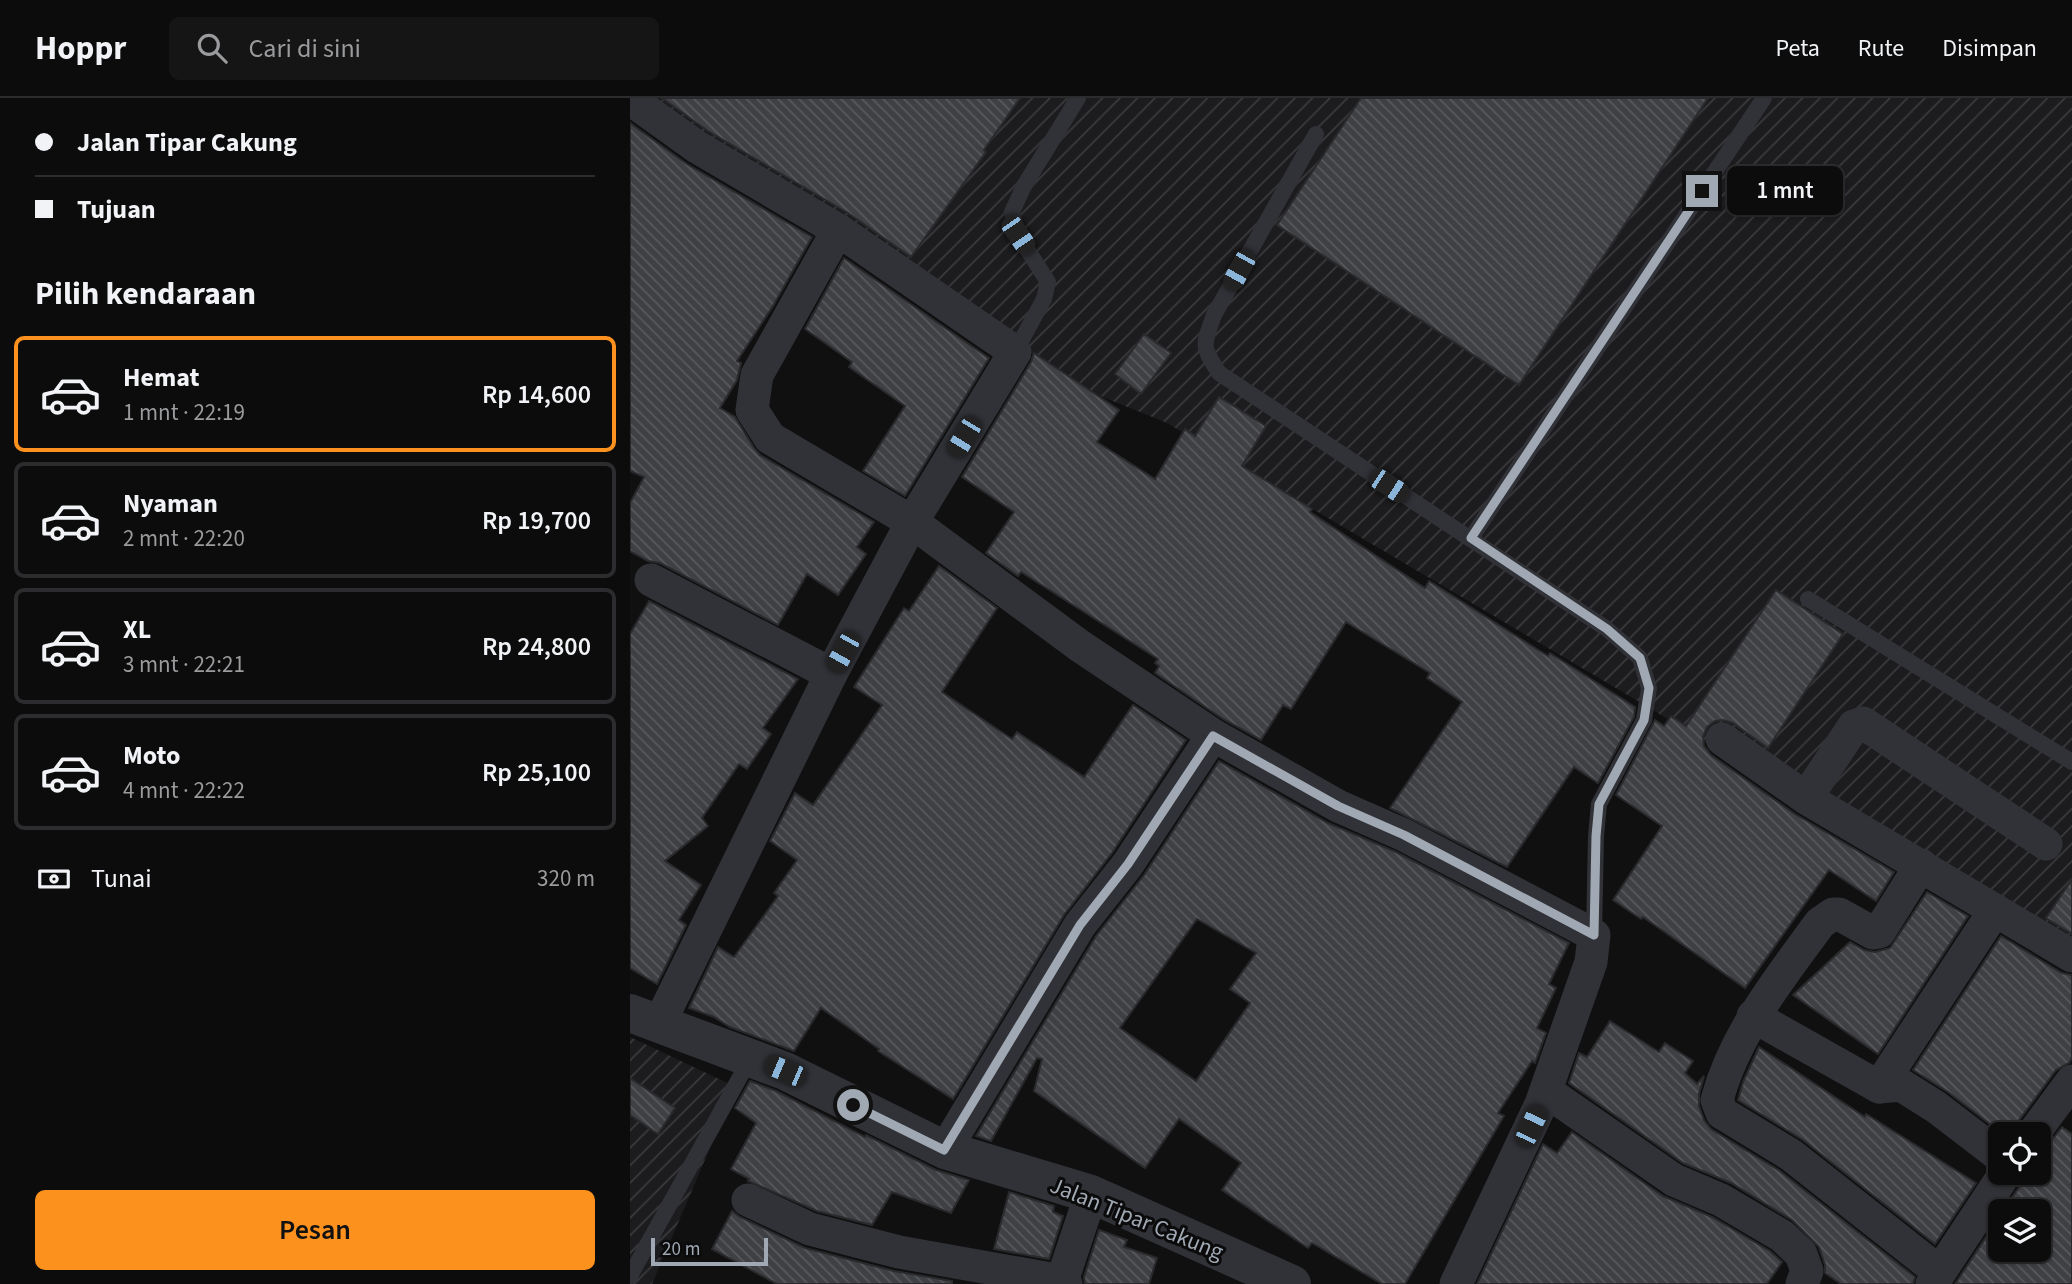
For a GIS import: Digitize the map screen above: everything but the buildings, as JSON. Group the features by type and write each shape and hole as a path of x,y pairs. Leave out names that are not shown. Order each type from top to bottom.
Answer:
{"street":[{"path":"630,99 697,147 838,230 1015,352 912,522 644,1019"},
{"path":"838,230 757,375 752,410 770,438 912,522 1080,646 1213,736 1338,806 1404,835 1594,935 1591,962 1546,1091 1456,1284"},
{"path":"651,580 831,674"},
{"path":"1806,798 1854,726 1863,723 2046,844"},
{"path":"944,1150 1080,925 1128,864 1213,736"},
{"path":"1722,739 1806,798 2072,956"},
{"path":"1921,865 1879,932 1873,933 1839,914 1833,914 1820,923 1753,1016 1721,1084 1717,1100 1722,1112 1791,1156 1935,1278 1997,1185"},
{"path":"1880,1087 1994,910"},
{"path":"1753,1016 1880,1087 1901,1085 1988,1147"},
{"name":"Jalan Tipar Cakung","path":"644,1019 785,1071 944,1150 1091,1194 1292,1284"},
{"path":"2042,1122 2072,1080"},
{"path":"1546,1091 1674,1180 1721,1200 1782,1236 1801,1254 1807,1271 1802,1284"},
{"path":"748,1200 810,1229 886,1249 1063,1283 1091,1194"}],"lane":[{"path":"1015,352 1044,299 1048,282 1018,235 1012,212 1024,186 1078,98"},
{"path":"1471,538 1764,98"},
{"path":"1316,134 1214,315 1204,349 1219,373 1607,629 1640,658 1649,688 1644,720 1599,804 1594,935"},
{"path":"1808,599 2072,762"},
{"path":"630,1276 751,1057"}],"shaded area":[{"path":"641,98 2072,98 2072,968 1653,710 1167,423 1088,391"},
{"path":"630,1037 736,1087 652,1284 630,1284"}],"route":[{"path":"853,1105 944,1150 1080,925 1128,864 1213,736 1338,806 1404,835 1594,935 1599,804 1644,720 1649,688 1640,658 1607,629 1471,538 1702,191"}]}
